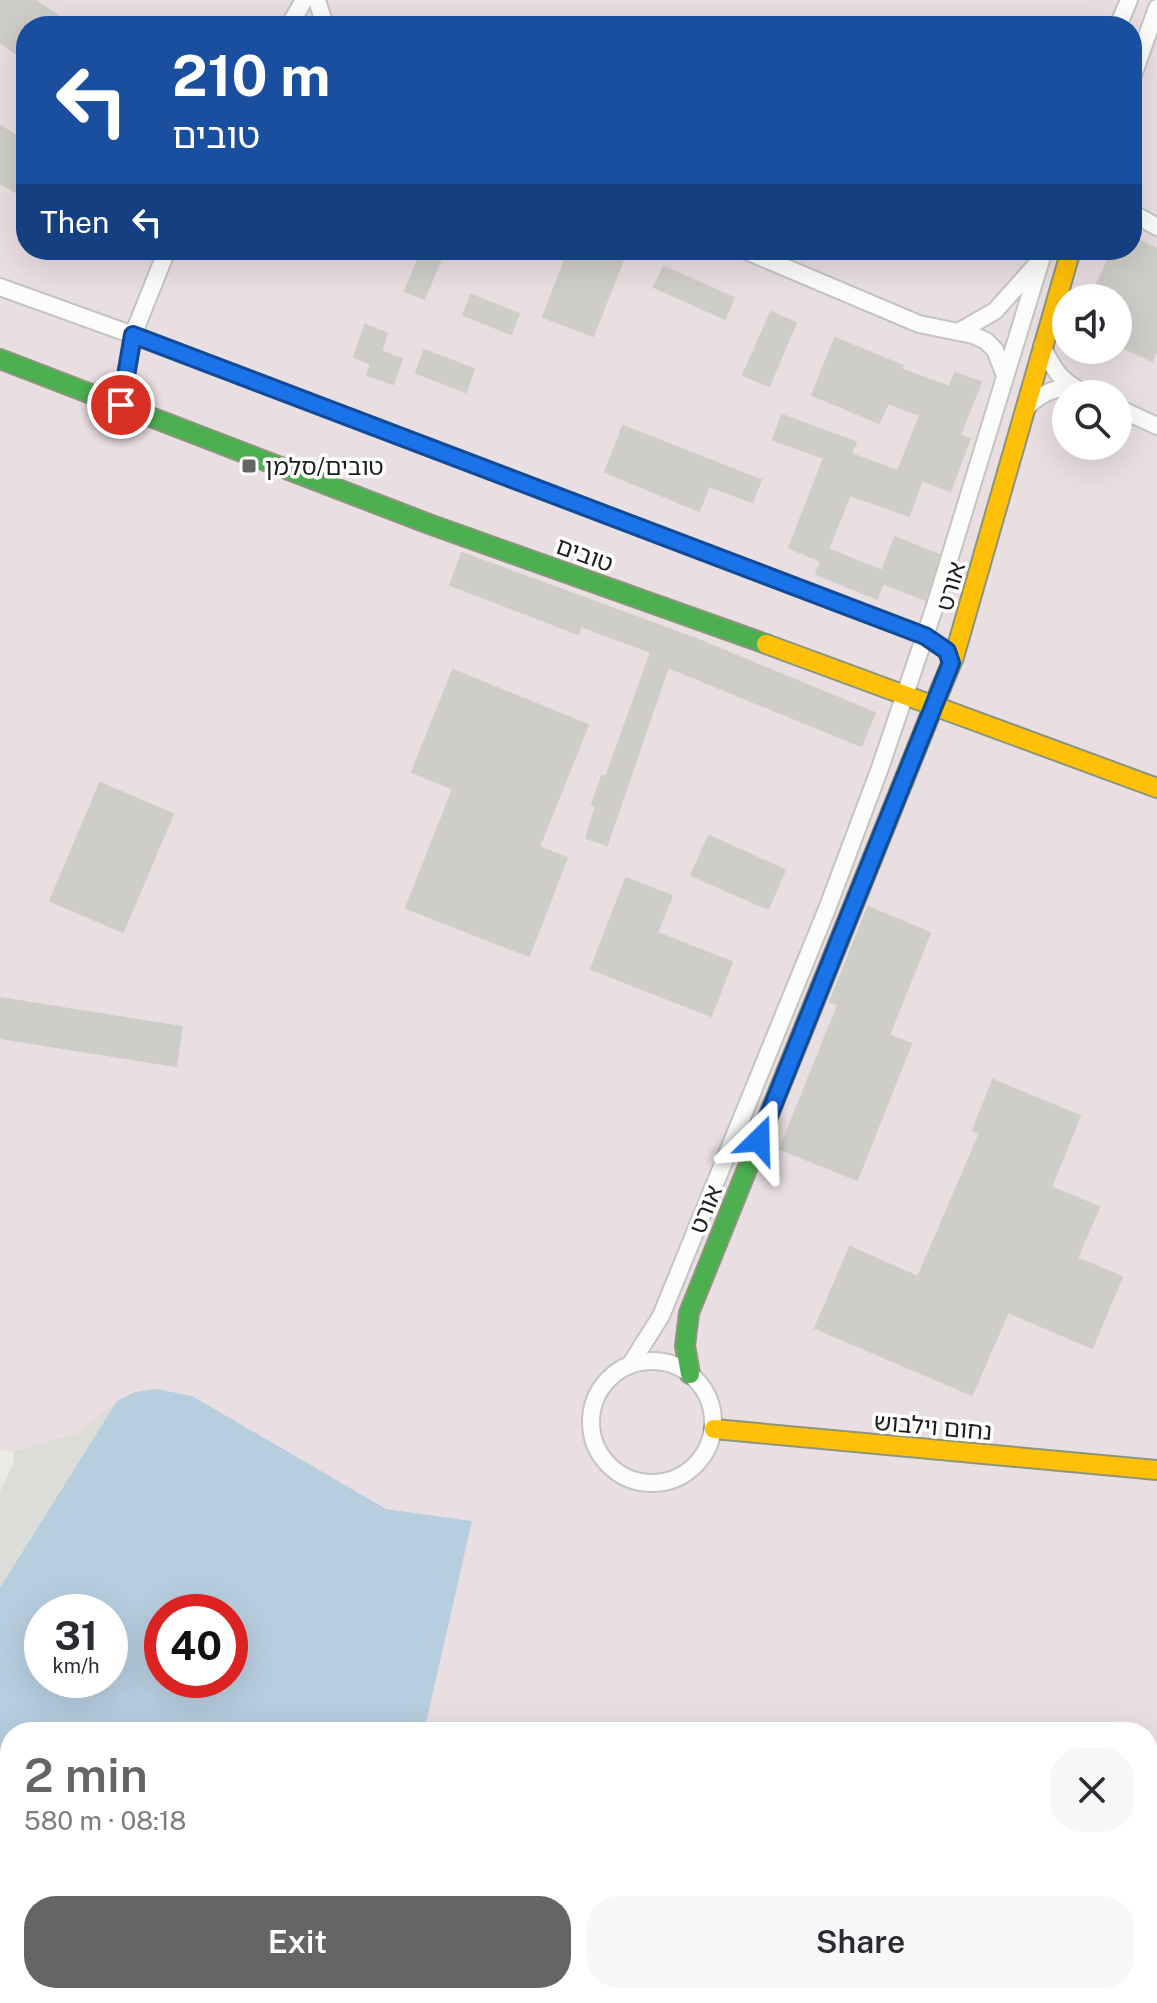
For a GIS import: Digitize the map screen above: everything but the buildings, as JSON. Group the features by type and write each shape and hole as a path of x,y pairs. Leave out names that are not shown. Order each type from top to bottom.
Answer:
{"street":[{"path":"1142,50 1157,8"},
{"path":"121,405 133,335 163,260"},
{"path":"768,260 919,324 960,331 986,341 995,350 1005,376"},
{"path":"960,331 995,311 1038,260"},
{"name":"אורט","path":"630,1365 661,1316 827,909 925,636 1041,260"},
{"name":"אורט","path":"690,1374 685,1346 689,1313 968,616 1068,260"},
{"name":"טובים","path":"0,287 925,636 947,651 951,663"},
{"path":"1042,346 1063,380"},
{"name":"טובים","path":"0,359 429,524 905,694 1157,788"},
{"path":"1025,408 1052,389"},
{"path":"1132,414 1157,426"},
{"path":"642,1361 661,1361 690,1374 706,1392 713,1410 714,1429 709,1448 698,1464 682,1477 664,1483 644,1483 625,1478 609,1466 597,1450 591,1431 591,1411 597,1394 609,1378 642,1361"},
{"name":"נחום וילבוש","path":"714,1429 1152,1470"}],"shaded area":[{"path":"0,0 1157,0 1157,1722 426,1722 472,1521 386,1509 192,1396 157,1389 135,1392 116,1402 0,1587 0,1492 14,1462 13,1452 0,1450"}],"water":[{"path":"157,1389 192,1396 386,1509 472,1521 426,1722 0,1722 0,1587 117,1401 135,1392"}],"pier":[{"path":"117,1401 0,1587 0,1492 14,1462 13,1452 80,1432"}],"traffic: fast":[{"path":"0,359 429,524 766,644"},
{"path":"690,1374 685,1346 689,1313 941,688"}],"traffic: slow":[{"path":"941,688 954,657 1068,260"},
{"path":"766,644 1157,788"},
{"path":"714,1429 1157,1470"}],"place":[{"name":"טובים/סלמן","path":"249,466"}],"route":[{"path":"121,405 133,335 925,636 947,651 951,663 759,1140"}]}
